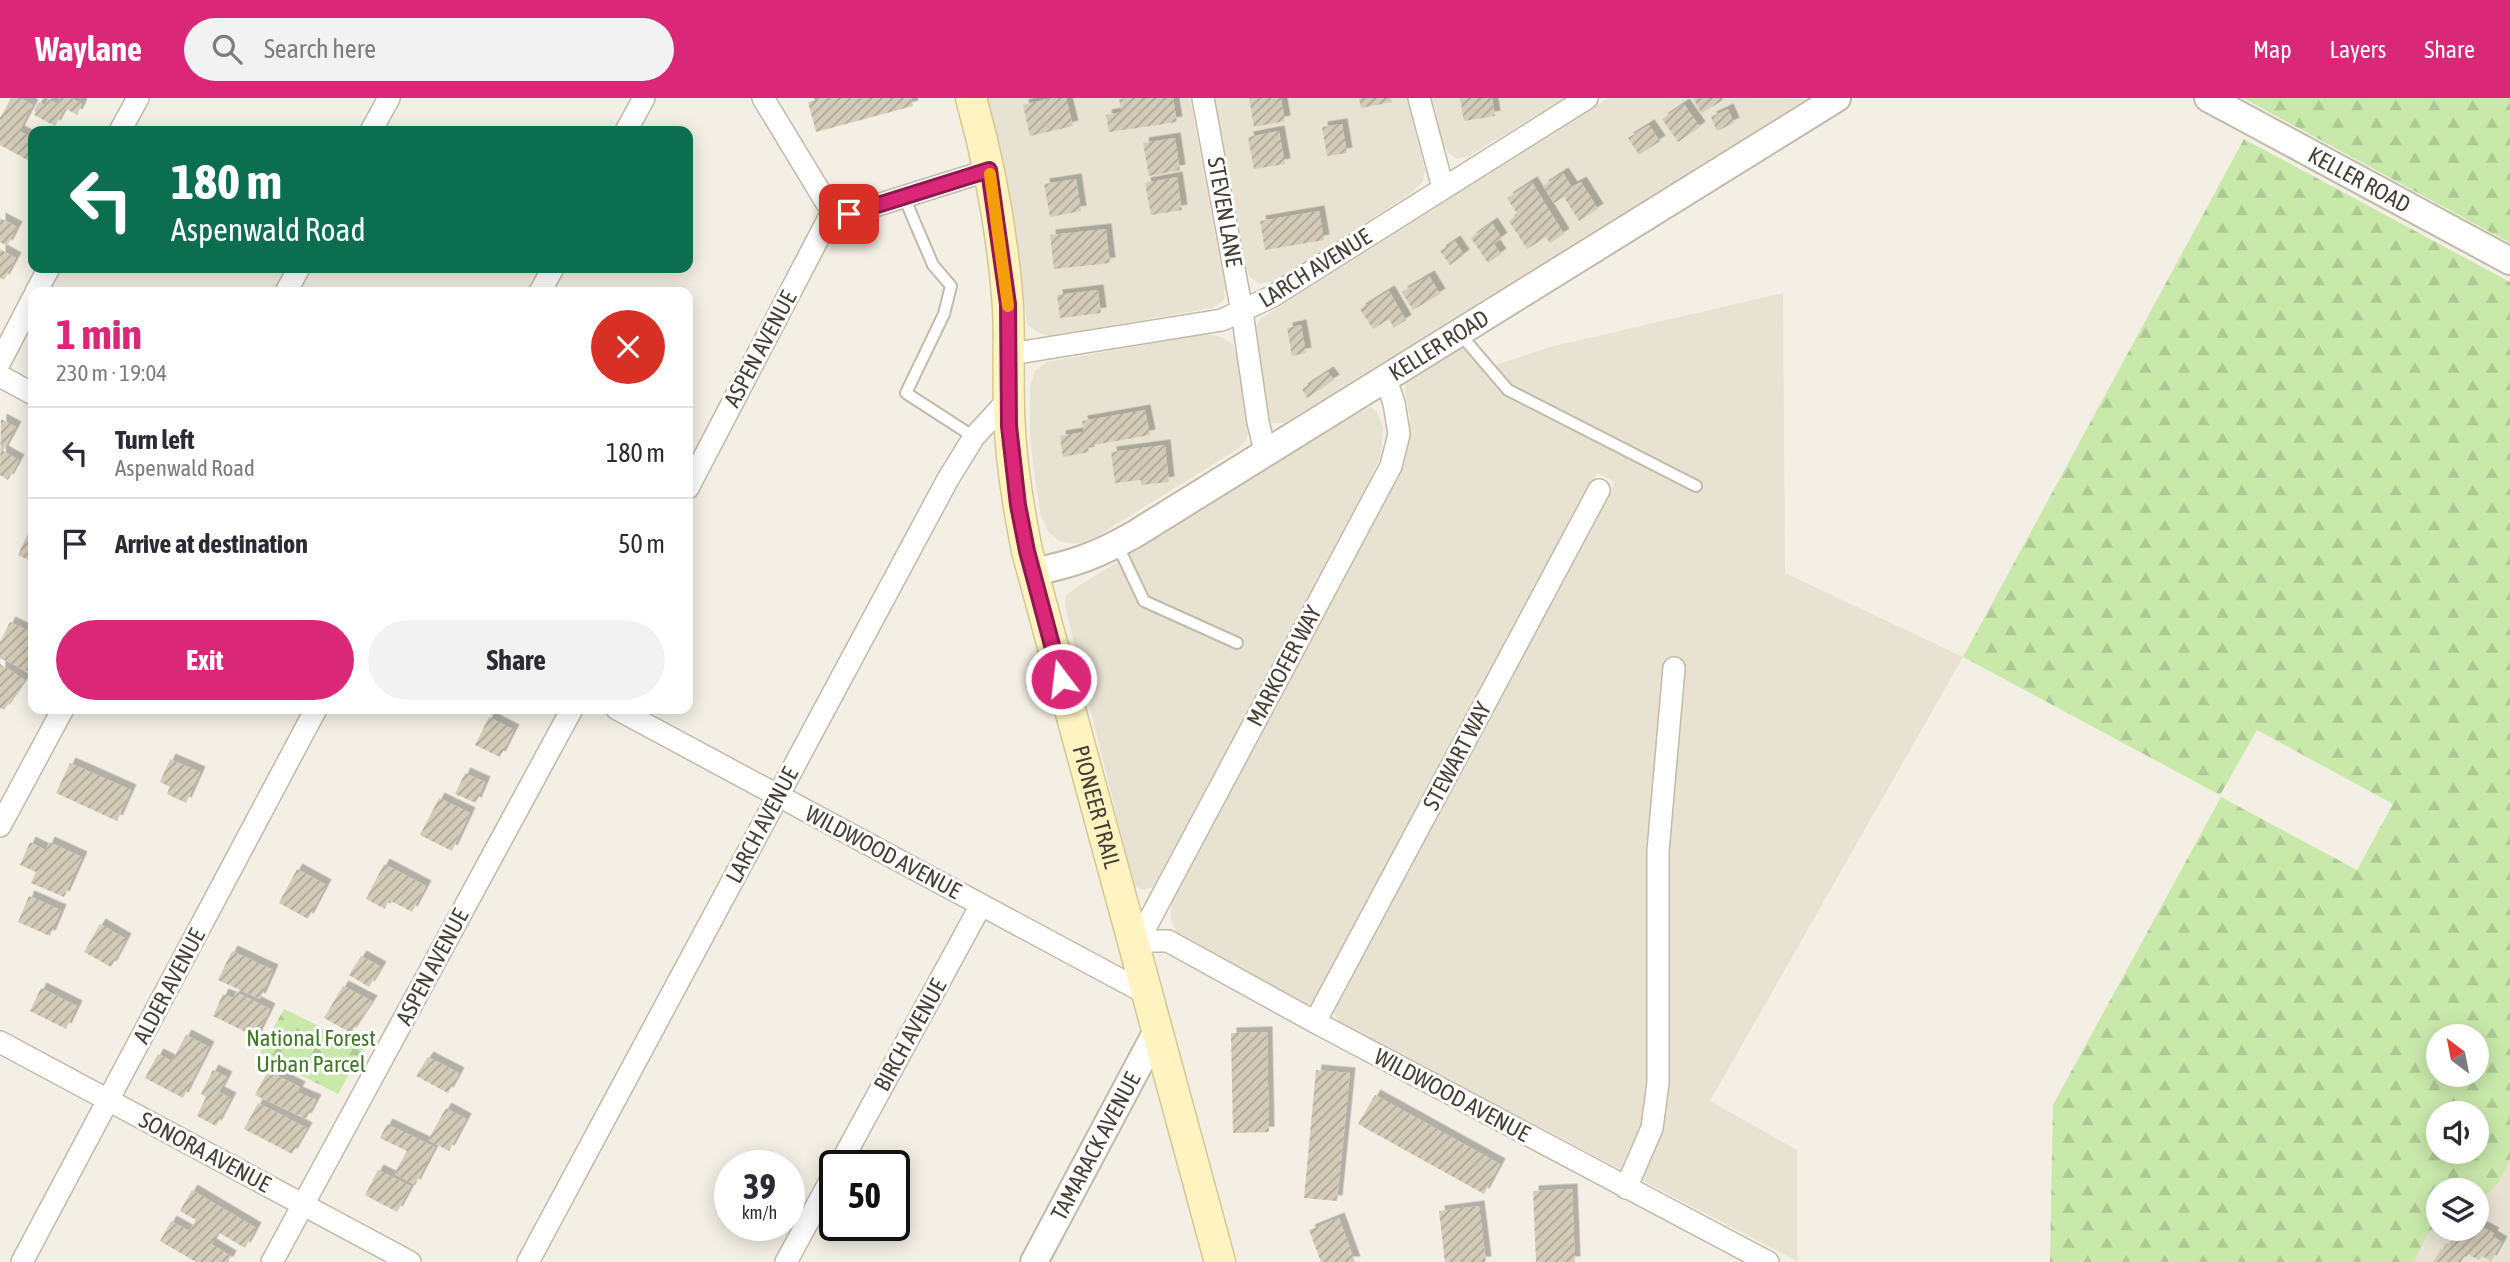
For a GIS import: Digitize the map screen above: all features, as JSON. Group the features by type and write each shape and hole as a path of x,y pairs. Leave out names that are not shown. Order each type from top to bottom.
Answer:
{"main road":[{"name":"PIONEER TRAIL","path":"971,98 989,170 1004,264 1010,354 1012,458 1018,505 1032,572 1220,1262"}],"street":[{"path":"123,126 138,98"},
{"path":"374,126 389,98"},
{"path":"629,126 644,98"},
{"path":"763,98 833,210 839,214 849,214 989,170"},
{"name":"STEVEN LANE","path":"1203,98 1265,451"},
{"path":"1419,98 1443,188"},
{"name":"LARCH AVENUE","path":"1010,354 1222,320 1242,312 1271,297 1587,98"},
{"name":"KELLER ROAD","path":"1032,572 1066,566 1097,555 1117,544 1837,98"},
{"name":"KELLER ROAD","path":"2208,98 2510,261"},
{"name":"ASPEN AVENUE","path":"693,478 833,210"},
{"path":"0,362 28,308"},
{"path":"0,376 28,391"},
{"name":"MARKOFER WAY","path":"1135,947 1391,466 1399,434 1394,403 1385,377"},
{"name":"LARCH AVENUE","path":"528,1262 948,479 974,438 1010,398"},
{"name":"STEWART WAY","path":"1315,1022 1599,489"},
{"path":"1626,1188 1652,1128 1658,1083 1658,851 1674,668"},
{"path":"0,826 60,714"},
{"name":"ALDER AVENUE","path":"22,1262 313,714"},
{"name":"ASPEN AVENUE","path":"272,1262 569,714"},
{"name":"WILDWOOD AVENUE","path":"626,714 1149,995"},
{"name":"BIRCH AVENUE","path":"848,1150 981,905"},
{"name":"WILDWOOD AVENUE","path":"1135,947 1151,941 1168,941 1768,1262"},
{"name":"TAMARACK AVENUE","path":"1034,1262 1158,1029"},
{"name":"SONORA AVENUE","path":"0,1042 410,1262"},
{"path":"786,1262 819,1201"}],"lane":[{"path":"904,197 933,265 951,286 944,314 906,393 974,438"},
{"path":"1458,332 1508,390 1696,486"},
{"path":"1117,544 1144,601 1237,643"}],"shaded area":[{"path":"987,98 1190,98 1225,287 1224,300 1212,308 1049,336 1037,332 1027,324 1012,210"},
{"path":"1213,98 1407,98 1425,171 1423,181 1410,194 1276,280 1260,284 1250,277 1245,263"},
{"path":"1431,98 1565,98 1469,156 1457,159 1443,144"},
{"path":"1608,98 1806,99 1284,423 1272,423 1266,416 1255,330 1260,319"},
{"path":"1783,293 1785,573 1963,657 1710,1101 1797,1150 1797,1261 1341,1024 1335,1016 1333,1006 1615,482 1597,473 1318,997 1309,1005 1300,1002 1178,936 1171,919 1171,899 1401,472 1410,417 1405,392 1406,382 1463,345 1484,369 1550,347"},
{"path":"1206,334 1221,337 1233,344 1239,363 1248,426 1247,439 1238,449 1089,541 1075,544 1060,541 1049,533 1041,516 1030,434 1030,387 1035,371 1047,362"},
{"path":"1371,407 1377,412 1383,428 1381,456 1367,486 1153,887 1144,890 1134,886 1065,606 1066,596"},
{"path":"2489,1154 2510,1157 2510,1262 2319,1262 2426,1163 2489,1164"}],"green space":[{"path":"2243,98 2510,98 2510,243"},
{"path":"2244,139 2510,282 2510,1159 2498,1183 2489,1192 2489,1178 2426,1178 2426,1236 2414,1262 2050,1262 2053,1105 2221,797 2357,870 2393,804 2257,730 2220,795 1963,657"},
{"name":"National Forest Urban Parcel","path":"284,1009 364,1048 338,1094 259,1054"}],"building":[{"path":"11,98 20,98 33,105 19,131 28,136 28,160 0,145 0,118"},
{"path":"60,98 71,98 82,104 77,115 65,108 55,126 34,115 39,102 45,105 48,99 57,104"},
{"path":"823,98 911,98 913,106 816,132 808,102"},
{"path":"1051,98 1066,98 1073,126 1030,136 1023,105"},
{"path":"1173,98 1177,122 1109,132 1106,115 1122,112 1119,99"},
{"path":"1249,98 1281,98 1285,121 1254,127"},
{"path":"1359,98 1391,98 1392,102 1361,108"},
{"path":"1460,98 1492,98 1495,116 1464,121"},
{"path":"1693,98 1722,98 1724,100 1701,113"},
{"path":"1684,104 1700,127 1678,142 1662,119"},
{"path":"1728,109 1734,123 1717,131 1711,117"},
{"path":"1342,124 1347,153 1327,156 1322,127"},
{"path":"1649,125 1660,141 1639,155 1628,138"},
{"path":"1279,131 1285,164 1254,169 1248,137"},
{"path":"1175,138 1180,170 1149,176 1143,143"},
{"path":"1563,173 1572,187 1581,182 1598,209 1579,221 1564,197 1554,203 1543,186"},
{"path":"1177,177 1182,210 1151,215 1145,183"},
{"path":"1076,179 1081,211 1050,217 1044,184"},
{"path":"1532,182 1564,234 1550,243 1546,237 1527,249 1509,221 1518,215 1507,198"},
{"path":"1319,211 1324,240 1265,250 1260,221"},
{"path":"0,218 17,227 7,246 0,242"},
{"path":"1492,223 1502,238 1494,244 1501,254 1488,263 1471,238"},
{"path":"1106,229 1110,263 1054,269 1050,235"},
{"path":"1455,241 1464,255 1450,265 1440,251"},
{"path":"0,249 16,258 4,280 0,278"},
{"path":"1429,276 1440,294 1413,310 1402,292"},
{"path":"1098,290 1101,313 1060,318 1057,295"},
{"path":"1389,291 1406,320 1394,328 1389,319 1373,329 1360,309"},
{"path":"1301,325 1306,353 1292,356 1287,328"},
{"path":"1328,372 1334,380 1307,398 1302,389"},
{"path":"1145,410 1150,435 1088,446 1089,452 1063,457 1060,436 1084,432 1082,421"},
{"path":"1,419 16,427 3,451 19,460 8,480 0,475"},
{"path":"1165,445 1169,482 1141,485 1141,480 1115,483 1111,452"},
{"path":"28,533 28,560 18,555"},
{"path":"10,622 28,631 28,672 0,658 0,642"},
{"path":"0,664 25,680 4,710 0,708"},
{"path":"489,717 514,730 500,757 475,745"},
{"path":"170,759 200,772 186,803 167,794 170,787 160,782"},
{"path":"70,763 131,790 117,821 56,793"},
{"path":"465,773 485,782 476,803 455,794"},
{"path":"439,798 470,813 452,851 420,835"},
{"path":"30,842 46,850 49,842 82,857 64,897 31,883 36,872 20,865"},
{"path":"384,864 426,886 412,912 389,900 385,909 366,899"},
{"path":"297,869 326,885 308,919 279,903"},
{"path":"29,896 61,910 50,936 18,922"},
{"path":"100,924 126,939 111,967 84,952"},
{"path":"232,951 273,970 260,999 218,980"},
{"path":"361,956 381,967 369,987 349,975"},
{"path":"343,986 372,1001 351,1033 324,1018"},
{"path":"41,988 77,1006 66,1029 30,1011"},
{"path":"236,992 270,1009 256,1037 213,1016 223,994 233,998"},
{"path":"1267,1032 1269,1132 1233,1133 1231,1033"},
{"path":"186,1035 209,1047 183,1098 145,1078 158,1054 172,1061"},
{"path":"428,1057 459,1073 448,1093 416,1076"},
{"path":"213,1070 227,1077 219,1092 231,1098 216,1126 197,1116 206,1097 201,1094"},
{"path":"1316,1070 1350,1073 1337,1201 1304,1198"},
{"path":"268,1071 300,1087 297,1092 316,1100 306,1119 255,1095"},
{"path":"1375,1095 1500,1164 1484,1194 1358,1124"},
{"path":"258,1103 307,1128 292,1154 244,1129"},
{"path":"446,1108 466,1119 449,1151 428,1140"},
{"path":"387,1124 435,1147 415,1185 394,1174 407,1151 380,1138"},
{"path":"378,1170 411,1186 397,1212 365,1195"},
{"path":"1572,1189 1575,1262 1536,1262 1533,1191"},
{"path":"192,1190 256,1228 245,1248 218,1232 211,1244 231,1256 228,1262 196,1262 160,1241 171,1221 189,1231 196,1220 180,1211"},
{"path":"1479,1206 1486,1262 1445,1262 1439,1211"},
{"path":"1339,1218 1355,1262 1321,1262 1309,1230"},
{"path":"2489,1230 2494,1233 2492,1236 2502,1242 2491,1261 2482,1256 2479,1260 2466,1253 2461,1262 2433,1262 2441,1249 2444,1250 2448,1243 2453,1241 2489,1241"}],"slow traffic":[{"path":"990,174 1008,306"}],"route":[{"path":"849,214 989,170 1008,304 1009,426 1018,505 1027,551 1061,679"}]}
